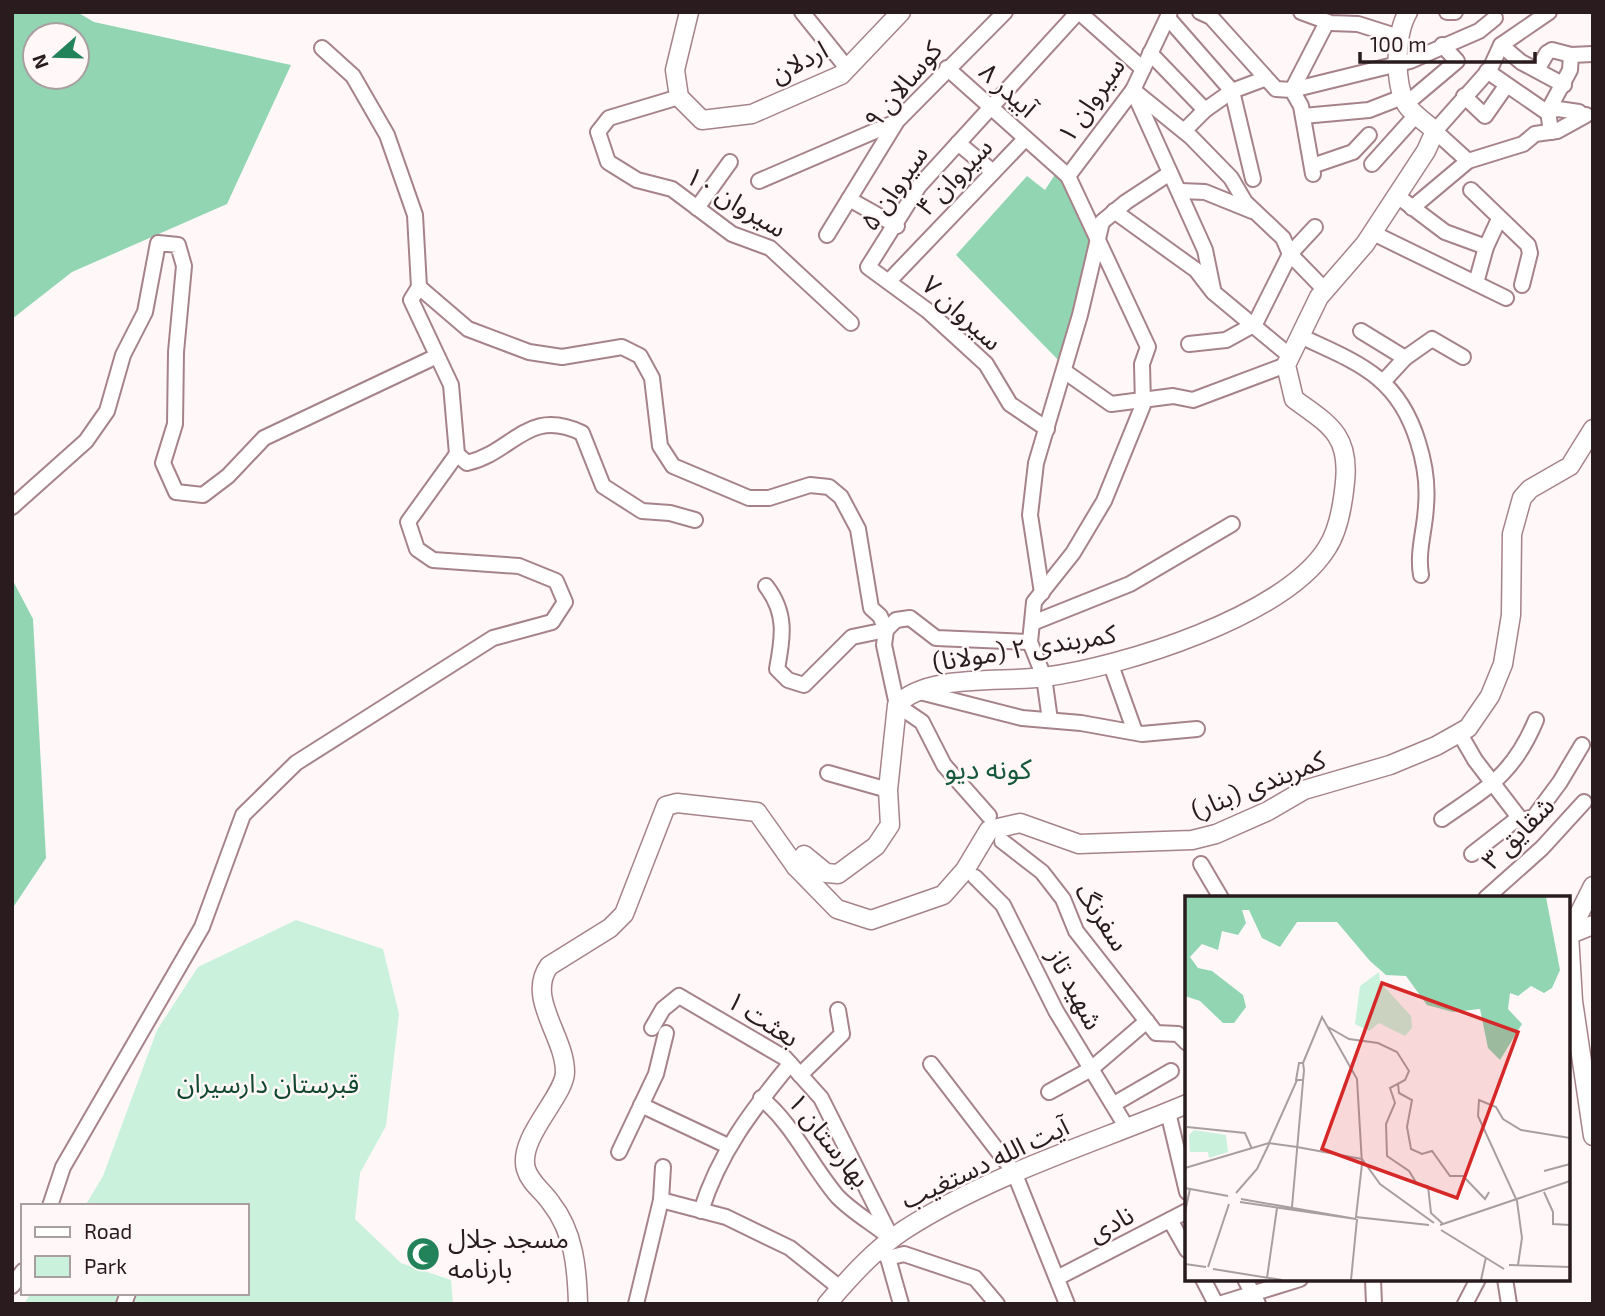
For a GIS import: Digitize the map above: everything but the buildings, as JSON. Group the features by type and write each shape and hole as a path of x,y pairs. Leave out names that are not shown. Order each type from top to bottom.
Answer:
{"street":[{"path":"680,97 675,70 689,12"},
{"path":"802,12 847,68"},
{"name":"اردلان","path":"680,97 702,120 752,114 841,75 901,12"},
{"name":"کوسالان ۹","path":"827,235 897,121 1005,12"},
{"path":"1078,12 1143,69"},
{"name":"سیروان ۵","path":"869,267 897,226 919,186 1078,12"},
{"path":"1200,12 1211,17 1264,79 1276,89 1292,90 1398,66 1479,31 1497,14"},
{"path":"1408,12 1402,22 1396,55 1409,104 1468,162"},
{"path":"1447,12 1455,12"},
{"path":"1064,371 1111,404 1173,396 1193,400 1288,361 1324,289 1373,233 1426,151 1435,131 1488,71 1500,49 1549,12"},
{"path":"1306,13 1327,22 1356,18 1399,37"},
{"path":"1170,15 1232,91 1253,179"},
{"name":"سیروان ۱","path":"1068,176 1133,90 1170,15"},
{"path":"1292,90 1327,22"},
{"path":"1479,31 1500,49 1564,85"},
{"path":"1372,164 1409,104 1457,61 1443,45"},
{"path":"51,1204 63,1167 202,927 243,815 296,763 493,638 552,622 565,602 556,581 519,566 433,560 417,549 408,522 457,454 451,385 411,300 419,287 415,215 387,135 353,76 322,48"},
{"path":"1537,70 1547,53 1552,50 1571,55 1593,54"},
{"path":"1150,53 1205,110"},
{"path":"1551,132 1548,111 1564,85 1570,70 1571,55"},
{"name":"آبیدر ۸","path":"947,68 1068,176"},
{"path":"1412,208 1468,162 1523,144 1535,134 1551,132 1582,113 1548,111 1506,86 1488,71"},
{"path":"1184,131 1205,110 1232,91 1264,79"},
{"path":"1464,96 1485,116 1506,86"},
{"path":"1133,90 1184,131 1231,178 1254,212 1283,238 1290,254 1324,289"},
{"path":"1133,90 1205,250 1213,292"},
{"path":"1292,90 1303,116 1312,170 1353,152 1369,135"},
{"name":"سیروان ۱۰","path":"680,97 609,118 598,132 608,163 637,180 673,189 732,233 770,248 851,323"},
{"path":"1303,116 1409,104"},
{"path":"760,181 897,121"},
{"name":"سیروان ۴","path":"890,280 1025,139"},
{"path":"958,143 993,172"},
{"path":"697,208 730,162"},
{"path":"1042,593 1030,515 1036,463 1064,371 1102,222 1170,173"},
{"path":"1051,720 1044,677 1030,642 1035,622 1034,603 1073,553 1104,500 1144,399 1142,364 1148,347 1068,176"},
{"path":"1471,190 1528,245 1531,253 1522,285"},
{"path":"1180,191 1206,192 1254,212"},
{"path":"1396,195 1445,232 1486,247"},
{"path":"849,199 897,226"},
{"path":"1114,211 1196,270 1213,292 1255,324 1288,361"},
{"path":"1476,283 1486,247 1499,219"},
{"path":"1189,344 1226,340 1255,324 1290,254 1315,227"},
{"path":"1373,233 1506,298"},
{"path":"12,507 86,441 107,411 123,355 145,312 158,243 178,245 184,266 176,352 175,424 163,463 176,492 204,495 228,476 264,438 437,356"},
{"name":"سیروان ۷","path":"869,267 890,280 986,364 1010,404 1047,429"},
{"path":"419,287 468,329 529,352 562,357 622,346 640,356 652,378 660,446 673,466 749,498 769,498 810,485 829,487 841,497 858,529 871,608 880,616 887,630"},
{"path":"1362,331 1405,358"},
{"path":"1300,335 1358,363 1392,389 1410,415 1424,461 1426,506 1418,553 1421,575"},
{"path":"1383,382 1405,358 1432,339 1463,357"},
{"name":"کمربندی ۲ (مولانا)","path":"897,705 906,695 950,683 1044,677 1111,664 1191,637 1273,600 1299,580 1327,550 1337,527 1345,485 1342,440 1333,427 1294,399 1288,361"},
{"path":"457,454 467,463 481,460 540,424 566,425 582,433 603,486 642,511 670,513 695,520"},
{"name":"کمربندی (بنار)","path":"578,1304 578,1276 564,1220 532,1182 525,1167 528,1148 565,1073 558,1041 544,1004 542,975 549,965 610,929 624,914 666,806 677,803 757,811 837,909 871,920 943,895 965,870 989,830 1020,822 1079,844 1192,840 1227,830 1304,790 1390,765 1460,734 1474,723 1484,708 1503,664 1511,615 1512,534 1522,498 1530,489 1570,466 1593,429"},
{"path":"1035,622 1130,584 1232,524"},
{"path":"766,586 778,601 784,628 777,669 788,680 804,685 852,638 887,630"},
{"path":"800,861 826,873 838,874 876,846 890,825 888,790 897,705 884,645 887,630 896,620 910,618 936,638 1030,642"},
{"path":"1111,664 1135,732"},
{"path":"920,692 978,709 1135,732 1197,729"},
{"path":"897,705 922,722 944,765 989,816"},
{"path":"1442,819 1493,784 1522,750 1536,720"},
{"path":"1460,734 1475,761 1521,820"},
{"path":"1472,854 1513,822 1534,817 1560,782 1582,745"},
{"path":"828,773 888,790"},
{"name":"شقایق ۳","path":"1488,896 1542,848 1584,802"},
{"name":"سفرنگ","path":"1002,841 1042,872 1063,899 1076,931 1156,1033 1178,1034 1185,1041"},
{"path":"1201,864 1220,896"},
{"name":"شهید تاز","path":"975,877 1003,905 1056,1011 1127,1128"},
{"path":"1570,932 1593,886"},
{"path":"1570,933 1593,907"},
{"path":"1570,934 1593,925"},
{"path":"1570,934 1593,934"},
{"path":"1570,950 1573,1000 1592,1132"},
{"name":"بعثت ۱","path":"641,1105 656,1074 663,1009 679,996 790,1063 821,1098 886,1249 901,1304"},
{"path":"800,1075 842,1034 838,1010"},
{"path":"1049,1092 1091,1069 1147,1021"},
{"path":"701,1211 709,1184 728,1146 761,1098 790,1063"},
{"path":"931,1064 1014,1172 1067,1304"},
{"path":"1114,1104 1171,1071"},
{"name":"بهارستان ۱","path":"761,1098 780,1113 797,1142 839,1198 886,1249"},
{"path":"619,1152 641,1105 728,1146"},
{"name":"آیت الله دستغیب","path":"827,1304 840,1288 886,1249 1014,1172 1185,1105"},
{"path":"1168,1112 1185,1184"},
{"path":"636,1304 660,1200 663,1167"},
{"path":"660,1200 726,1217 790,1248 840,1288"},
{"name":"نادی","path":"1057,1278 1185,1212"},
{"path":"1170,1220 1185,1246"},
{"path":"886,1249 975,1278 997,1304"},
{"path":"1204,1281 1217,1304 1256,1299 1296,1281"},
{"path":"1246,1281 1256,1299"},
{"path":"1373,1281 1374,1304"},
{"path":"1465,1304 1477,1281"},
{"path":"1505,1281 1509,1304"}],"green space":[{"path":"12,12 77,12 94,22 291,65 227,204 72,272 12,319"},
{"path":"1056,173 1066,181 1096,245 1065,367 956,255 1027,176 1045,190"},
{"path":"12,579 33,619 46,858 12,909"},
{"name":"قبرستان دارسیران","path":"296,920 383,949 399,1014 386,1126 360,1173 355,1219 401,1263 451,1280 453,1304 24,1304 30,1295 248,1295 248,1204 86,1204 103,1176 157,1030 198,967"}],"place":[{"name":"مسجد جلال بارنامه","path":"423,1254"}],"district":[{"name":"کونه دیو","path":"988,769"}]}
